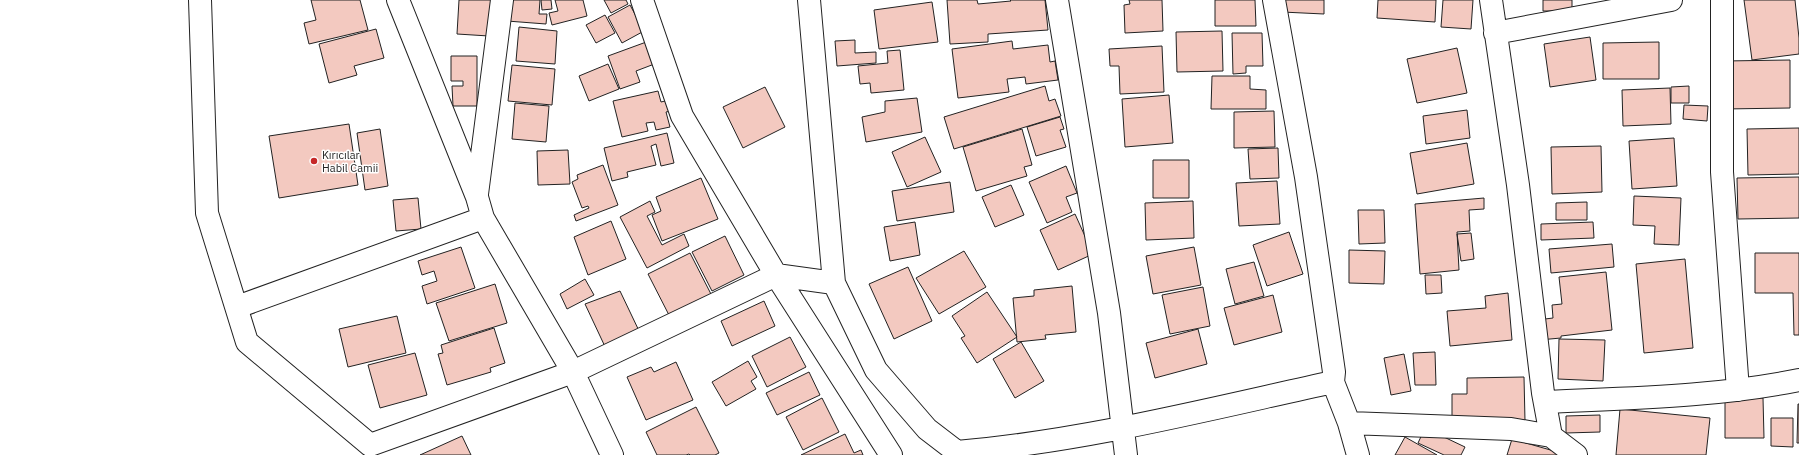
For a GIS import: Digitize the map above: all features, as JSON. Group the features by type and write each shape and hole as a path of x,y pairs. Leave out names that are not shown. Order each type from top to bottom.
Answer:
{"street":[{"path":"200,0 207,213 248,342 370,445 573,372 776,275 834,284"},
{"path":"398,0 480,207 573,372 612,455"},
{"path":"480,207 502,0"},
{"path":"642,0 682,116 776,275 891,455"},
{"path":"809,0 834,284 876,370 927,429 957,452 1011,448 1122,428 1333,382"},
{"path":"1057,0 1109,313 1126,455"},
{"path":"1274,0 1306,177 1334,372 1333,382 1349,423 1358,455"},
{"path":"1491,0 1518,185 1544,402 1551,436"},
{"path":"1496,33 1671,0"},
{"path":"1722,0 1722,172 1738,390"},
{"path":"237,307 480,207"},
{"path":"1544,402 1689,396 1765,387 1799,380"},
{"path":"1349,423 1511,429 1551,436 1576,455"}],"building":[{"path":"311,0 360,0 368,30 309,44 304,23 316,20"},
{"path":"459,0 491,0 489,36 457,34"},
{"path":"509,0 540,0 539,14 547,14 546,24 507,21"},
{"path":"541,0 551,0 552,9 542,10"},
{"path":"555,0 583,0 587,16 552,25 549,13 558,11"},
{"path":"604,0 626,0 628,4 611,13"},
{"path":"947,0 977,0 978,4 1011,1 1010,0 1045,0 1048,30 988,34 988,42 950,44"},
{"path":"1129,0 1162,0 1163,31 1125,33 1124,5 1130,4"},
{"path":"1215,0 1255,0 1256,26 1215,26"},
{"path":"1282,0 1324,0 1324,14 1282,12"},
{"path":"1378,0 1436,0 1435,22 1377,18"},
{"path":"1443,0 1473,0 1471,29 1441,27"},
{"path":"1543,0 1572,0 1572,11 1543,11"},
{"path":"1744,0 1795,0 1799,54 1752,60"},
{"path":"932,2 938,42 879,49 874,10"},
{"path":"630,5 644,31 622,43 608,17"},
{"path":"605,15 615,33 596,43 586,25"},
{"path":"519,27 557,31 555,64 516,61"},
{"path":"376,29 384,58 354,66 357,75 329,83 319,44"},
{"path":"1222,31 1223,71 1177,72 1176,32"},
{"path":"1232,33 1262,33 1263,66 1246,66 1246,73 1233,74"},
{"path":"1590,37 1596,80 1550,87 1544,44"},
{"path":"855,40 855,53 876,52 876,63 837,66 835,41"},
{"path":"649,41 657,63 636,71 640,82 620,89 608,56"},
{"path":"1012,41 1013,49 1048,45 1050,62 1055,61 1058,80 1026,84 1025,77 1007,79 1009,92 958,98 952,49"},
{"path":"1659,42 1659,79 1603,79 1603,43"},
{"path":"1162,46 1164,92 1120,94 1119,66 1110,66 1109,49"},
{"path":"1457,48 1467,93 1417,103 1407,59"},
{"path":"900,50 904,90 871,93 870,83 860,84 858,66 888,63 887,51"},
{"path":"451,56 477,56 477,106 453,106 452,86 463,86 463,81 451,81"},
{"path":"1790,60 1790,108 1724,109 1724,61"},
{"path":"608,64 619,89 589,101 579,76"},
{"path":"512,65 555,69 552,105 508,101"},
{"path":"1212,76 1250,76 1250,89 1266,90 1266,109 1211,109"},
{"path":"1045,86 1049,101 1055,99 1061,116 954,149 944,117"},
{"path":"1689,86 1689,103 1671,103 1671,87"},
{"path":"765,87 785,127 743,148 723,107"},
{"path":"1670,88 1671,124 1623,126 1622,90"},
{"path":"658,91 661,102 669,100 671,111 666,112 670,127 656,130 654,122 646,123 648,131 622,137 613,101"},
{"path":"1169,95 1173,143 1125,147 1122,99"},
{"path":"917,98 922,132 866,142 862,117 885,112 885,101"},
{"path":"515,103 549,106 546,142 512,139"},
{"path":"1684,105 1708,106 1707,121 1683,119"},
{"path":"1467,110 1470,138 1426,144 1423,116"},
{"path":"1274,111 1275,147 1234,148 1234,112"},
{"path":"1060,117 1064,129 1060,130 1066,147 1036,156 1027,127"},
{"name":"Kırıcılar Habil Camii","path":"349,124 358,185 279,198 269,136"},
{"path":"1799,128 1799,174 1748,175 1747,129"},
{"path":"380,129 388,186 365,190 357,133"},
{"path":"1022,129 1032,165 1024,167 1027,176 976,191 963,147"},
{"path":"667,133 674,163 661,166 656,144 651,146 656,165 627,172 628,177 612,181 604,148"},
{"path":"925,137 941,172 907,187 892,152"},
{"path":"1674,138 1677,186 1632,189 1629,141"},
{"path":"1467,143 1474,184 1417,194 1410,153"},
{"path":"1601,146 1602,192 1552,194 1551,147"},
{"path":"1278,148 1279,178 1250,179 1248,149"},
{"path":"568,150 570,184 538,185 537,151"},
{"path":"1153,160 1189,160 1189,198 1153,198"},
{"path":"603,165 618,205 576,221 574,215 589,208 588,206 582,208 572,182 578,179 577,175"},
{"path":"1066,166 1077,193 1066,197 1072,212 1047,223 1029,182"},
{"path":"1799,177 1799,218 1738,219 1737,178"},
{"path":"701,178 718,219 662,241 652,215 661,211 656,197"},
{"path":"1277,181 1280,224 1239,226 1236,183"},
{"path":"950,182 954,212 897,221 892,191"},
{"path":"1011,185 1024,215 995,227 982,197"},
{"path":"1634,196 1681,198 1679,245 1654,244 1655,226 1633,225"},
{"path":"418,198 421,229 396,231 393,200"},
{"path":"1484,198 1484,209 1469,210 1470,231 1457,232 1459,270 1420,274 1415,204"},
{"path":"650,201 655,212 647,216 662,245 684,234 689,246 647,268 620,217"},
{"path":"1193,201 1194,238 1146,240 1145,203"},
{"path":"1587,202 1587,220 1556,220 1556,203"},
{"path":"1358,210 1384,210 1385,243 1359,244"},
{"path":"1075,214 1093,254 1058,270 1040,230"},
{"path":"611,221 626,259 588,275 574,237"},
{"path":"915,222 920,255 890,261 884,227"},
{"path":"1593,222 1594,238 1541,240 1541,224"},
{"path":"1289,232 1303,274 1267,286 1253,245"},
{"path":"1471,233 1474,259 1461,261 1457,234"},
{"path":"725,236 744,275 712,291 692,252"},
{"path":"1612,244 1614,267 1551,273 1549,249"},
{"path":"461,247 475,288 427,304 422,286 437,281 434,271 422,275 418,261"},
{"path":"1194,247 1201,285 1153,294 1146,256"},
{"path":"1349,250 1385,251 1384,284 1349,283"},
{"path":"964,251 986,287 939,314 916,278"},
{"path":"690,253 713,298 671,319 648,274"},
{"path":"1755,253 1799,253 1799,335 1794,335 1793,293 1755,293"},
{"path":"1685,259 1693,348 1644,353 1636,264"},
{"path":"1254,262 1264,296 1235,304 1226,269"},
{"path":"908,267 932,321 894,339 869,284"},
{"path":"1606,272 1612,330 1539,340 1537,320 1553,318 1552,305 1562,304 1559,277"},
{"path":"1425,275 1441,275 1442,293 1426,294"},
{"path":"585,279 594,295 567,309 560,294"},
{"path":"495,284 507,323 449,341 436,303"},
{"path":"1072,286 1076,332 1045,335 1046,339 1017,342 1013,298 1034,296 1034,290"},
{"path":"1203,287 1210,326 1170,334 1162,295"},
{"path":"620,291 641,335 608,353 585,304"},
{"path":"987,292 1017,337 977,363 961,338 965,336 952,316"},
{"path":"1508,293 1512,340 1450,346 1447,311 1486,308 1485,296"},
{"path":"1273,295 1282,332 1234,345 1224,308"},
{"path":"764,301 775,326 732,346 721,321"},
{"path":"397,316 406,353 348,367 339,329"},
{"path":"494,328 505,363 490,368 491,372 447,385 438,354 443,353 441,345"},
{"path":"1198,329 1207,364 1155,378 1146,343"},
{"path":"790,337 806,367 767,387 752,356"},
{"path":"1559,339 1605,340 1603,381 1558,379"},
{"path":"1021,342 1044,381 1015,398 993,359"},
{"path":"1435,352 1436,385 1415,385 1413,353"},
{"path":"415,353 427,395 380,408 368,365"},
{"path":"1404,354 1411,391 1391,395 1384,358"},
{"path":"748,361 757,377 751,381 756,389 726,406 712,382"},
{"path":"676,362 693,400 646,420 627,377 651,367 654,372"},
{"path":"809,372 820,395 777,415 766,393"},
{"path":"1524,377 1525,421 1452,422 1452,394 1467,394 1467,378"},
{"path":"822,398 839,432 803,450 786,417"},
{"path":"1725,398 1763,398 1764,438 1725,438"},
{"path":"1798,404 1799,443 1797,443"},
{"path":"696,407 719,453 715,455 657,455 646,432"},
{"path":"1620,409 1710,418 1706,455 1616,455"},
{"path":"1600,415 1600,432 1566,433 1566,416"},
{"path":"1771,418 1793,418 1793,447 1771,446"},
{"path":"1425,428 1465,447 1461,455 1444,455 1418,443"},
{"path":"845,434 854,453 861,450 863,455 801,455"},
{"path":"462,436 471,455 420,455"},
{"path":"1405,437 1437,455 1395,455"},
{"path":"1512,439 1568,455 1507,455"}],"place":[{"name":"Kırıcılar Habil Camii","path":"314,161"}]}
